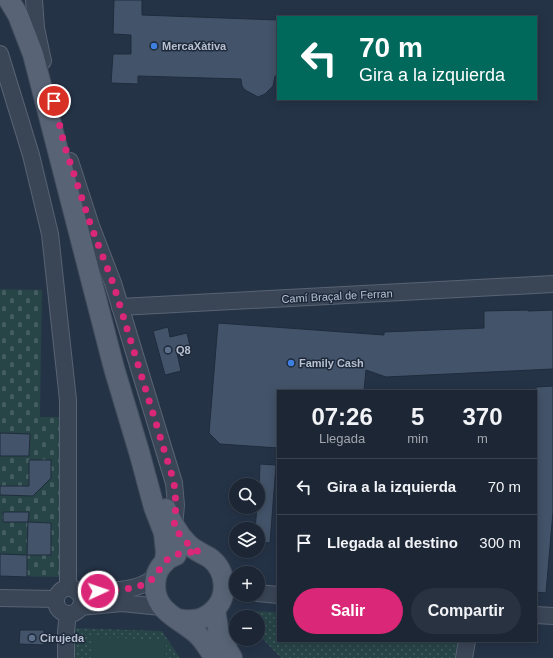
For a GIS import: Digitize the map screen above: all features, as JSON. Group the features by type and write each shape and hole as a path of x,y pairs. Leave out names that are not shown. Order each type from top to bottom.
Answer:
{"main road":[{"path":"9,0 18,15 32,54 114,368 154,507 164,533 166,552 155,585 156,596 161,607 168,614 198,634 215,658"},
{"path":"27,0 32,54"},
{"path":"140,455 174,528 188,544 217,565 222,574 227,594 219,635 232,658"},
{"path":"161,568 172,556 190,552 200,553"},
{"path":"177,619 193,621 201,619 227,594"}],"street":[{"path":"34,0 39,43 64,144 120,307 174,482 176,505 174,528"},
{"path":"0,54 31,155 50,234 68,400 72,589 81,598 74,610 66,631 66,658"},
{"name":"Camí Braçal de Ferran","path":"120,307 553,284"},
{"path":"161,568 148,582 136,587 110,590 65,588 59,592 56,599 57,608 60,611 122,603 161,607"},
{"path":"265,594 277,595"},
{"path":"0,598 56,599"},
{"path":"537,615 553,616"},
{"path":"464,658 466,642"}],"green space":[{"path":"0,289 42,290 40,417 59,417 60,577 0,576"},
{"path":"265,612 277,612 277,642 458,642 456,658 281,658 265,641"},
{"path":"71,628 162,631 180,658 71,658"},
{"path":"92,637 166,640 166,658 92,658"}],"building":[{"path":"114,0 142,0 142,15 277,20 277,76 275,76 273,86 265,94 258,97 245,90 242,86 241,79 138,76 138,84 111,83 113,54 131,54 131,35 113,34"},
{"path":"553,310 553,369 386,377 366,370 364,390 277,390 277,448 220,444 209,433 218,323 384,335 384,332 484,328 484,311"},
{"path":"168,327 170,337 187,333 190,346 176,349 181,371 165,375 153,331"},
{"path":"553,386 553,512 546,593 537,592 536,387"},
{"path":"0,433 30,434 29,456 0,456"},
{"path":"29,460 51,460 51,478 33,496 0,495 0,486 29,486"},
{"path":"260,464 276,465 270,543 265,543 265,522 256,522 256,514 265,514 265,478 259,478"},
{"path":"3,512 29,512 28,522 3,522"},
{"path":"28,522 51,523 51,555 27,555"},
{"path":"0,554 27,555 27,577 0,576"},
{"path":"20,630 44,630 44,645 19,644"}],"place":[{"name":"MercaXàtiva","path":"154,46"},
{"name":"Q8","path":"168,350"},
{"name":"Family Cash","path":"291,363"},
{"name":"Cirujeda","path":"32,638"}],"route":[{"path":"54,101 64,144 91,226 113,283 174,482 176,505 174,528 188,544 200,553 190,552 172,556 148,582 136,587 98,591"}]}
